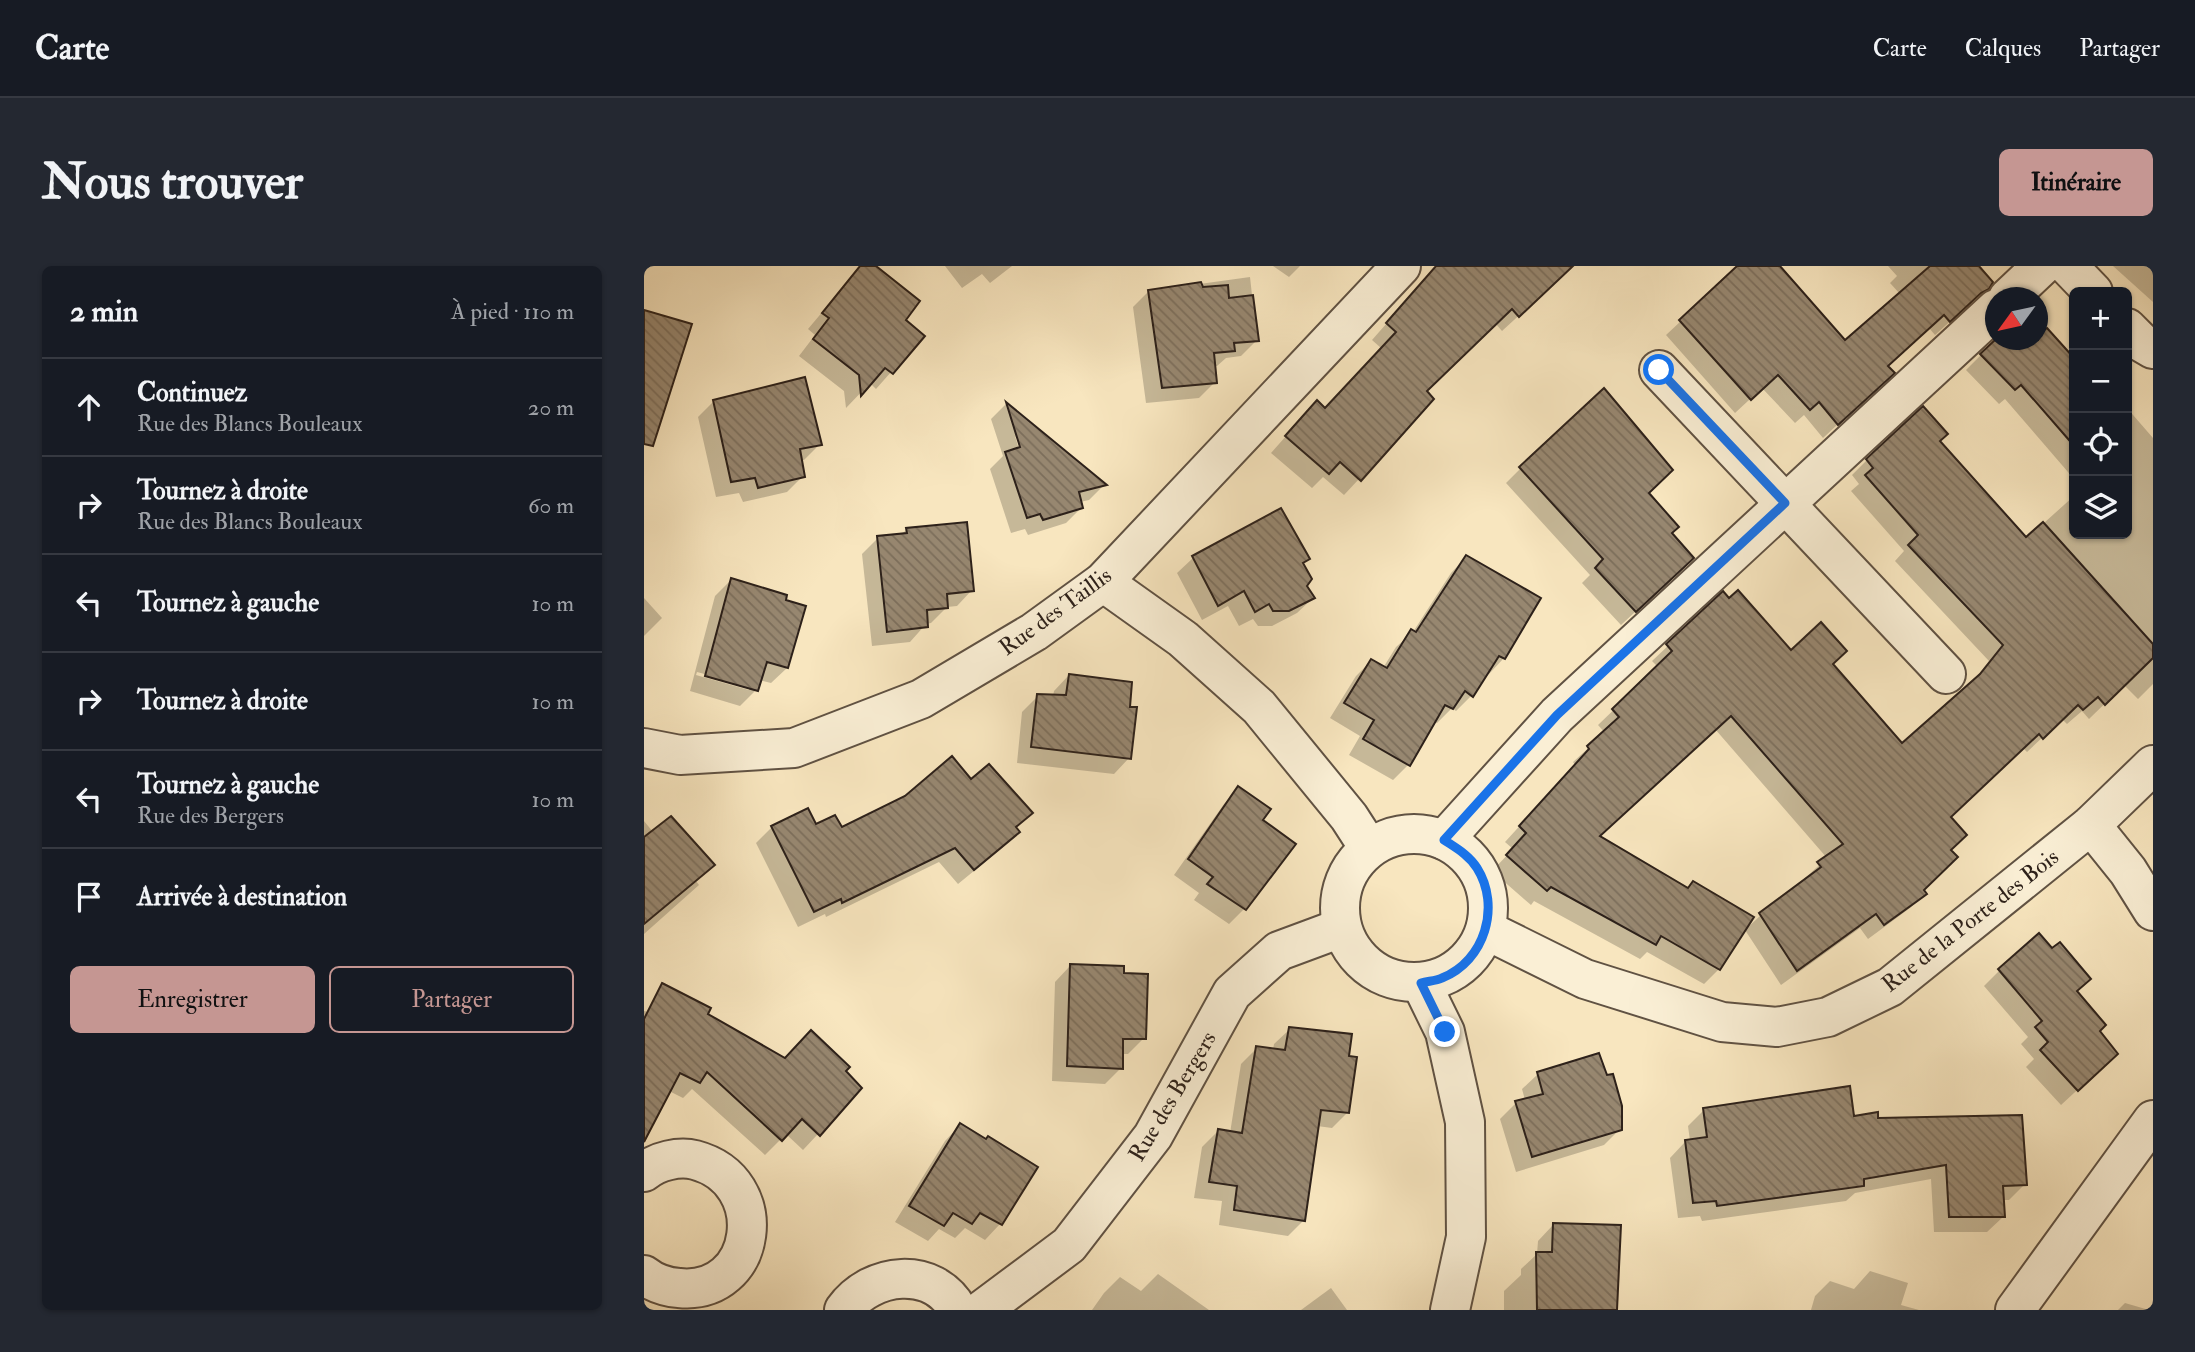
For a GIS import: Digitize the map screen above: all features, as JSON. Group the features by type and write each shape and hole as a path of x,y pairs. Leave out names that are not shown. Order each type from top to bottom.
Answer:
{"street":[{"name":"Rue des Taillis","path":"644,748 680,755 794,748 921,699 1034,632 1103,582 1401,266"},
{"path":"2020,287 2042,266"},
{"path":"2068,266 2088,287"},
{"path":"1444,840 1557,715 1985,319"},
{"path":"2132,333 2153,348"},
{"path":"1659,370 1946,674"},
{"path":"1103,582 1182,639 1259,707 1349,817 1369,849"},
{"name":"Rue de la Porte des Bois","path":"1486,930 1585,979 1722,1022 1777,1027 1828,1017 1890,987 2091,825 2153,765"},
{"path":"2091,825 2128,871 2153,911"},
{"path":"1405,834 1425,834 1444,840 1462,852 1477,868 1486,888 1489,909 1486,930 1476,950 1461,967 1442,978 1421,983 1400,982 1380,975 1362,963 1349,947 1341,928 1339,906 1343,884 1353,864 1369,849 1386,839 1405,834"},
{"name":"Rue des Bergers","path":"982,1310 1069,1245 1153,1136 1232,993 1279,951 1341,928"},
{"path":"1421,983 1445,1032 1465,1122 1466,1237 1450,1310"},
{"path":"2015,1310 2153,1120"},
{"path":"644,1172 668,1160 690,1159 710,1164 727,1177 741,1194 748,1214 747,1236 740,1256 727,1272 709,1284 688,1289 666,1287 644,1275"},
{"path":"844,1310 853,1298 871,1285 893,1278 915,1280 936,1288 954,1303 957,1310"}],"building":[{"path":"860,266 876,266 920,301 906,320 925,336 893,374 885,368 861,396 859,375 813,339 829,318 822,313"},
{"path":"1436,266 1573,266 1519,317 1512,309 1427,391 1434,399 1361,481 1340,462 1329,474 1285,436 1317,400 1325,408 1396,332 1386,323"},
{"path":"1737,266 1780,266 1845,340 1930,266 1979,266 1993,282 1950,322 1944,315 1888,366 1895,373 1838,425 1819,402 1810,410 1778,375 1751,400 1679,320"},
{"path":"1201,282 1203,287 1228,285 1229,298 1253,295 1259,341 1234,343 1235,351 1214,353 1217,383 1162,388 1148,290"},
{"path":"644,310 692,324 653,446 644,444"},
{"path":"2048,329 2069,352 2069,440 2021,385 2015,390 1980,354 1985,349 2048,350"},
{"path":"805,377 822,445 800,449 805,477 758,488 755,478 731,482 713,400"},
{"path":"1604,388 1673,470 1649,493 1679,527 1672,533 1694,558 1636,612 1595,568 1603,559 1519,467"},
{"path":"1006,402 1107,485 1079,492 1083,508 1043,520 1040,514 1027,518 1005,452 1020,447"},
{"path":"1923,406 1948,434 1940,441 2026,537 2043,522 2153,644 2153,658 2105,705 2098,697 2083,710 2078,705 2043,739 2039,734 1951,817 1967,835 1951,850 1958,857 1924,890 1927,894 1884,925 1876,914 1797,971 1759,913 1821,867 1817,862 1843,844 1731,716 1600,836 1688,888 1693,881 1754,917 1720,970 1661,936 1656,945 1551,887 1547,891 1506,855 1526,833 1519,826 1589,749 1587,746 1619,717 1612,709 1672,651 1666,644 1723,591 1729,598 1738,590 1791,650 1821,622 1847,651 1833,664 1902,743 1980,674 2003,645 1908,545 1918,535 1865,475 1873,468 1866,459"},
{"path":"1281,508 1310,559 1303,563 1312,579 1307,586 1315,598 1289,611 1273,611 1269,604 1255,612 1244,591 1218,606 1192,556"},
{"path":"967,522 974,591 947,594 948,608 927,610 928,627 887,632 877,536 907,533 906,528"},
{"path":"1466,555 1541,598 1505,659 1499,656 1473,697 1465,691 1453,709 1445,705 1410,766 1363,739 1374,720 1344,703 1371,659 1387,668 1411,629 1416,632"},
{"path":"731,578 787,595 786,600 806,606 788,668 767,662 758,691 705,676"},
{"path":"1069,674 1132,682 1130,707 1137,707 1131,759 1031,747 1037,694 1066,695"},
{"path":"952,756 971,779 989,764 1033,813 1016,827 1020,832 974,870 955,848 842,903 841,899 814,912 771,826 808,808 816,824 835,815 842,827 905,796"},
{"path":"1238,786 1271,809 1263,820 1296,844 1246,910 1207,884 1213,877 1188,859"},
{"path":"671,816 715,865 644,924 644,837"},
{"path":"2039,933 2052,948 2060,942 2091,979 2077,991 2106,1025 2100,1031 2118,1054 2078,1091 2040,1050 2048,1042 2035,1027 2042,1021 1998,969"},
{"path":"1070,964 1124,966 1124,973 1148,974 1146,1039 1123,1039 1123,1069 1067,1066"},
{"path":"662,983 711,1008 708,1014 785,1058 811,1030 850,1067 846,1071 862,1088 820,1136 802,1119 782,1141 707,1072 700,1083 680,1073 644,1142 644,1019"},
{"path":"1289,1027 1352,1034 1349,1056 1357,1057 1349,1113 1321,1110 1305,1221 1234,1210 1237,1186 1209,1182 1218,1129 1242,1133 1256,1046 1285,1050"},
{"path":"1599,1053 1607,1075 1613,1074 1622,1106 1622,1130 1532,1157 1515,1101 1543,1094 1537,1072"},
{"path":"1850,1086 1854,1116 1878,1112 1878,1118 2022,1115 2027,1185 2003,1186 2005,1217 1949,1217 1946,1165 1864,1179 1864,1186 1717,1206 1716,1201 1693,1203 1685,1140 1707,1137 1703,1108"},
{"path":"960,1123 986,1139 988,1136 1038,1167 1002,1225 980,1213 972,1224 953,1213 944,1226 909,1206"},
{"path":"1553,1223 1621,1225 1617,1310 1537,1310 1536,1252 1552,1252"}],"route":[{"path":"1445,1032 1421,983 1442,978 1461,967 1476,950 1486,930 1489,909 1486,888 1477,868 1462,852 1444,840 1557,715 1785,503 1659,370"}]}
